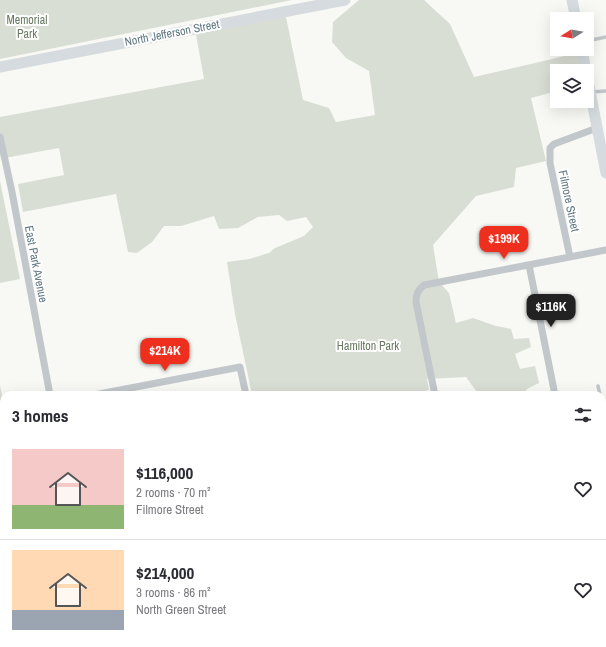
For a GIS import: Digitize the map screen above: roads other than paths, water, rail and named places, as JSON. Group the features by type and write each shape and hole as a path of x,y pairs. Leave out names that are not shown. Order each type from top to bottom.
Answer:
{"street":[{"name":"North Jefferson Street","path":"0,67 345,0"},
{"path":"572,0 575,12"},
{"path":"594,107 601,134 606,172"},
{"name":"Filmore Street","path":"570,257 550,163 550,148 554,144 601,134"},
{"name":"East Park Avenue","path":"0,137 12,192 49,391"},
{"path":"434,391 416,302 419,289 424,285 606,250"},
{"path":"529,265 554,391"},
{"path":"115,391 240,367 245,391"}],"lane":[{"path":"594,40 606,37"},
{"path":"594,92 606,91"},
{"path":"598,386 599,391"}],"park label":[{"name":"Memorial Park","path":"27,27"},
{"name":"Hamilton Park","path":"368,346"}]}
